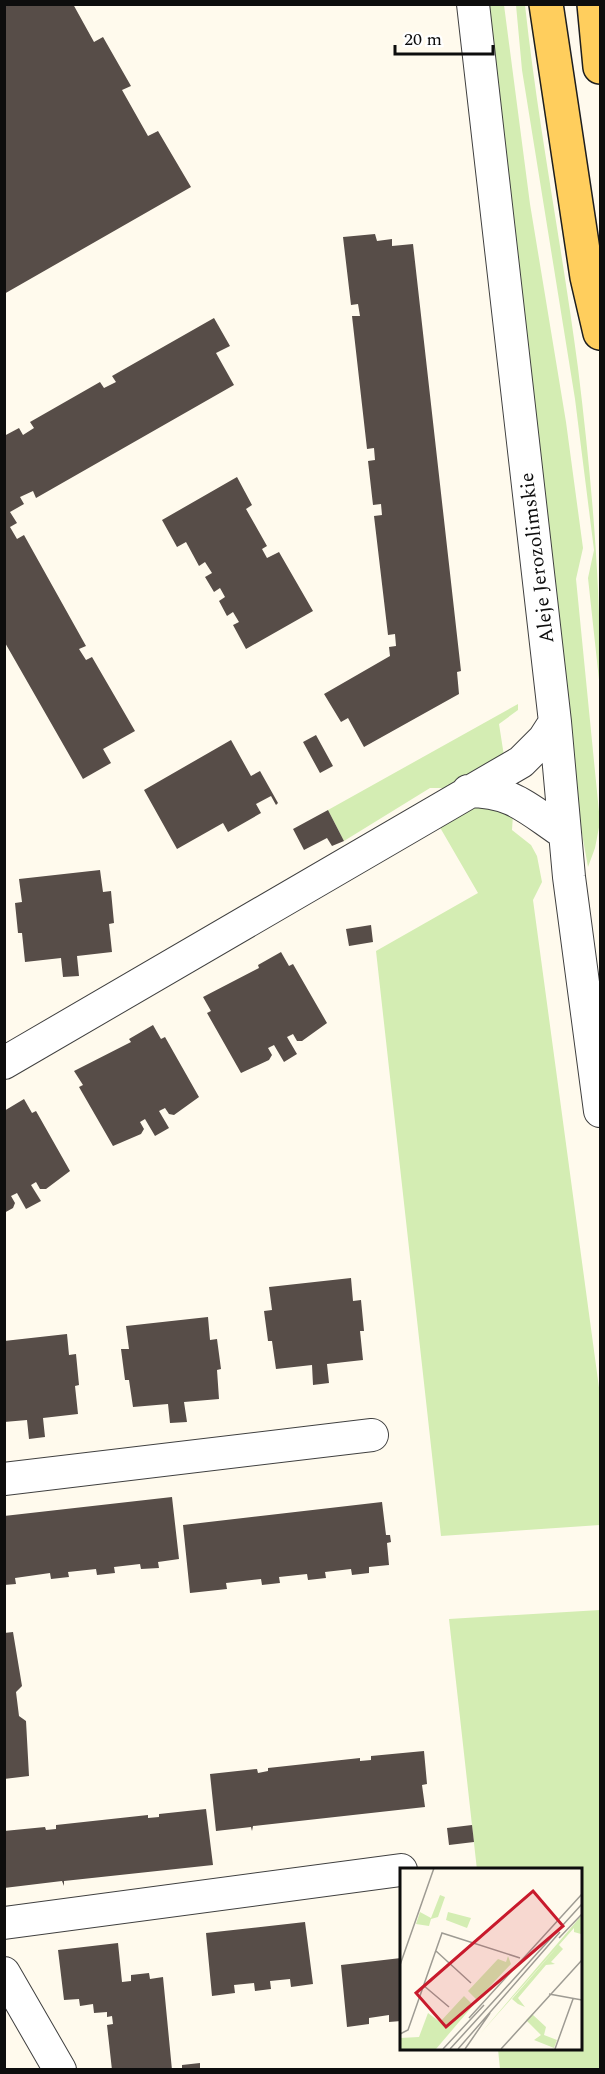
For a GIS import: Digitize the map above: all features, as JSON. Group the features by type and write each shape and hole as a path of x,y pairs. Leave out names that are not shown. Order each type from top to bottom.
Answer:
{"main road":[{"path":"546,4 587,277 600,333"},
{"path":"594,4 600,67"}],"street":[{"name":"Aleje Jerozolimskie","path":"473,4 555,722 564,833 600,1111"},
{"path":"4,1063 521,762 544,739 555,722"},
{"path":"468,791 490,791 506,795 564,833"},
{"path":"4,1479 372,1435"},
{"path":"4,1923 400,1870"},
{"path":"4,1973 60,2070"}],"green space":[{"path":"487,5 504,5 530,204 566,422 583,548 576,579 600,822 595,848 588,867 577,806"},
{"path":"516,5 525,5 578,368 594,528 599,609 600,689 588,578 594,550 575,399 522,70"},
{"path":"518,704 518,710 499,724 504,756 447,788 430,788 344,841 328,810"},
{"path":"485,804 513,815 512,830 531,845 537,856 542,882 533,900 600,1395 600,1525 441,1536 376,951 478,893 438,824 468,807"},
{"path":"600,1610 600,2069 500,2069 498,2050 581,2050 581,1868 477,1868 449,1619"}],"building":[{"path":"4,4 73,4 94,42 103,37 131,86 122,90 148,136 158,131 191,187 4,294"},
{"path":"375,234 377,241 392,239 392,246 413,244 461,671 457,672 459,694 364,747 348,718 341,722 324,694 390,656 389,647 396,646 395,634 388,635 374,516 382,515 381,504 373,505 368,461 375,460 374,448 367,449 352,316 360,316 358,304 351,305 343,237"},
{"path":"214,318 230,346 216,353 234,385 36,498 33,491 20,497 24,504 10,512 17,523 10,527 17,539 24,535 86,646 79,649 86,660 92,657 135,731 103,749 111,763 83,779 4,641 4,436 19,428 23,435 34,428 30,422 100,382 104,388 116,382 112,376"},
{"path":"237,477 252,505 246,509 267,546 262,549 267,558 279,552 313,611 246,649 233,625 239,622 233,612 227,616 219,601 225,597 220,588 214,592 205,577 212,573 205,562 199,566 186,542 177,547 162,520"},
{"path":"316,735 333,766 320,773 303,742"},
{"path":"231,740 251,776 260,771 278,803 276,805 271,796 256,804 261,813 228,832 223,823 177,849 144,790"},
{"path":"328,810 344,841 332,846 327,838 304,850 293,829"},
{"path":"100,870 103,892 111,891 114,923 109,924 112,952 77,956 79,976 63,977 61,958 25,962 22,933 18,933 15,903 22,902 19,879"},
{"path":"371,925 373,942 349,946 346,929"},
{"path":"281,952 289,966 293,964 327,1023 302,1041 297,1041 293,1034 287,1037 297,1054 284,1062 274,1045 268,1048 272,1055 269,1060 241,1073 207,1013 211,1011 203,997 259,968 258,965"},
{"path":"153,1025 161,1039 165,1037 199,1097 174,1115 169,1114 165,1108 159,1111 169,1128 155,1136 145,1119 140,1122 144,1129 141,1134 113,1146 79,1087 83,1085 74,1071 131,1042 129,1039"},
{"path":"24,1099 32,1113 36,1111 70,1171 46,1189 40,1189 36,1182 31,1185 41,1201 26,1209 17,1193 11,1196 15,1203 13,1208 4,1213 4,1111"},
{"path":"351,1278 353,1301 361,1300 364,1331 360,1331 363,1360 327,1364 329,1383 313,1385 312,1365 276,1369 272,1341 268,1341 264,1311 272,1310 269,1287"},
{"path":"208,1317 210,1340 217,1339 221,1369 217,1370 219,1399 184,1402 187,1422 170,1423 168,1404 133,1407 129,1380 125,1380 121,1349 129,1349 126,1326"},
{"path":"67,1334 69,1355 76,1354 79,1385 75,1386 78,1414 43,1418 45,1437 29,1439 27,1420 4,1422 4,1341"},
{"path":"172,1497 179,1559 158,1562 159,1568 141,1569 140,1564 114,1567 115,1573 97,1575 96,1569 68,1572 69,1577 51,1579 50,1573 15,1578 16,1584 4,1585 4,1516"},
{"path":"382,1502 386,1535 390,1535 391,1542 387,1543 389,1565 369,1567 369,1573 352,1575 351,1569 325,1572 326,1578 308,1580 307,1574 279,1577 280,1583 262,1585 261,1579 226,1583 227,1589 190,1593 183,1525"},
{"path":"13,1632 22,1686 16,1692 19,1716 26,1721 29,1776 4,1779 4,1633"},
{"path":"424,1751 427,1784 422,1785 425,1807 253,1826 252,1831 251,1827 216,1831 210,1774 257,1769 258,1773 268,1771 268,1768 360,1758 360,1761 371,1760 371,1756"},
{"path":"206,1809 213,1865 64,1881 64,1886 62,1881 4,1888 4,1831 45,1827 46,1830 56,1829 56,1825 148,1815 148,1818 159,1817 159,1814"},
{"path":"472,1825 474,1842 449,1845 447,1828"},
{"path":"305,1922 313,1984 291,1987 290,1979 270,1981 271,1989 255,1991 254,1983 234,1985 235,1993 212,1996 206,1933"},
{"path":"118,1943 122,1982 131,1981 131,1975 149,1973 150,1979 163,1977 172,2070 112,2070 107,2025 113,2024 112,2016 107,2017 107,2012 94,2013 93,2004 80,2006 79,1999 64,2000 58,1950"},
{"path":"400,1958 400,2021 389,2022 389,2015 369,2018 369,2024 347,2027 341,1965"},
{"path":"200,2063 200,2070 182,2070 182,2065"}]}
